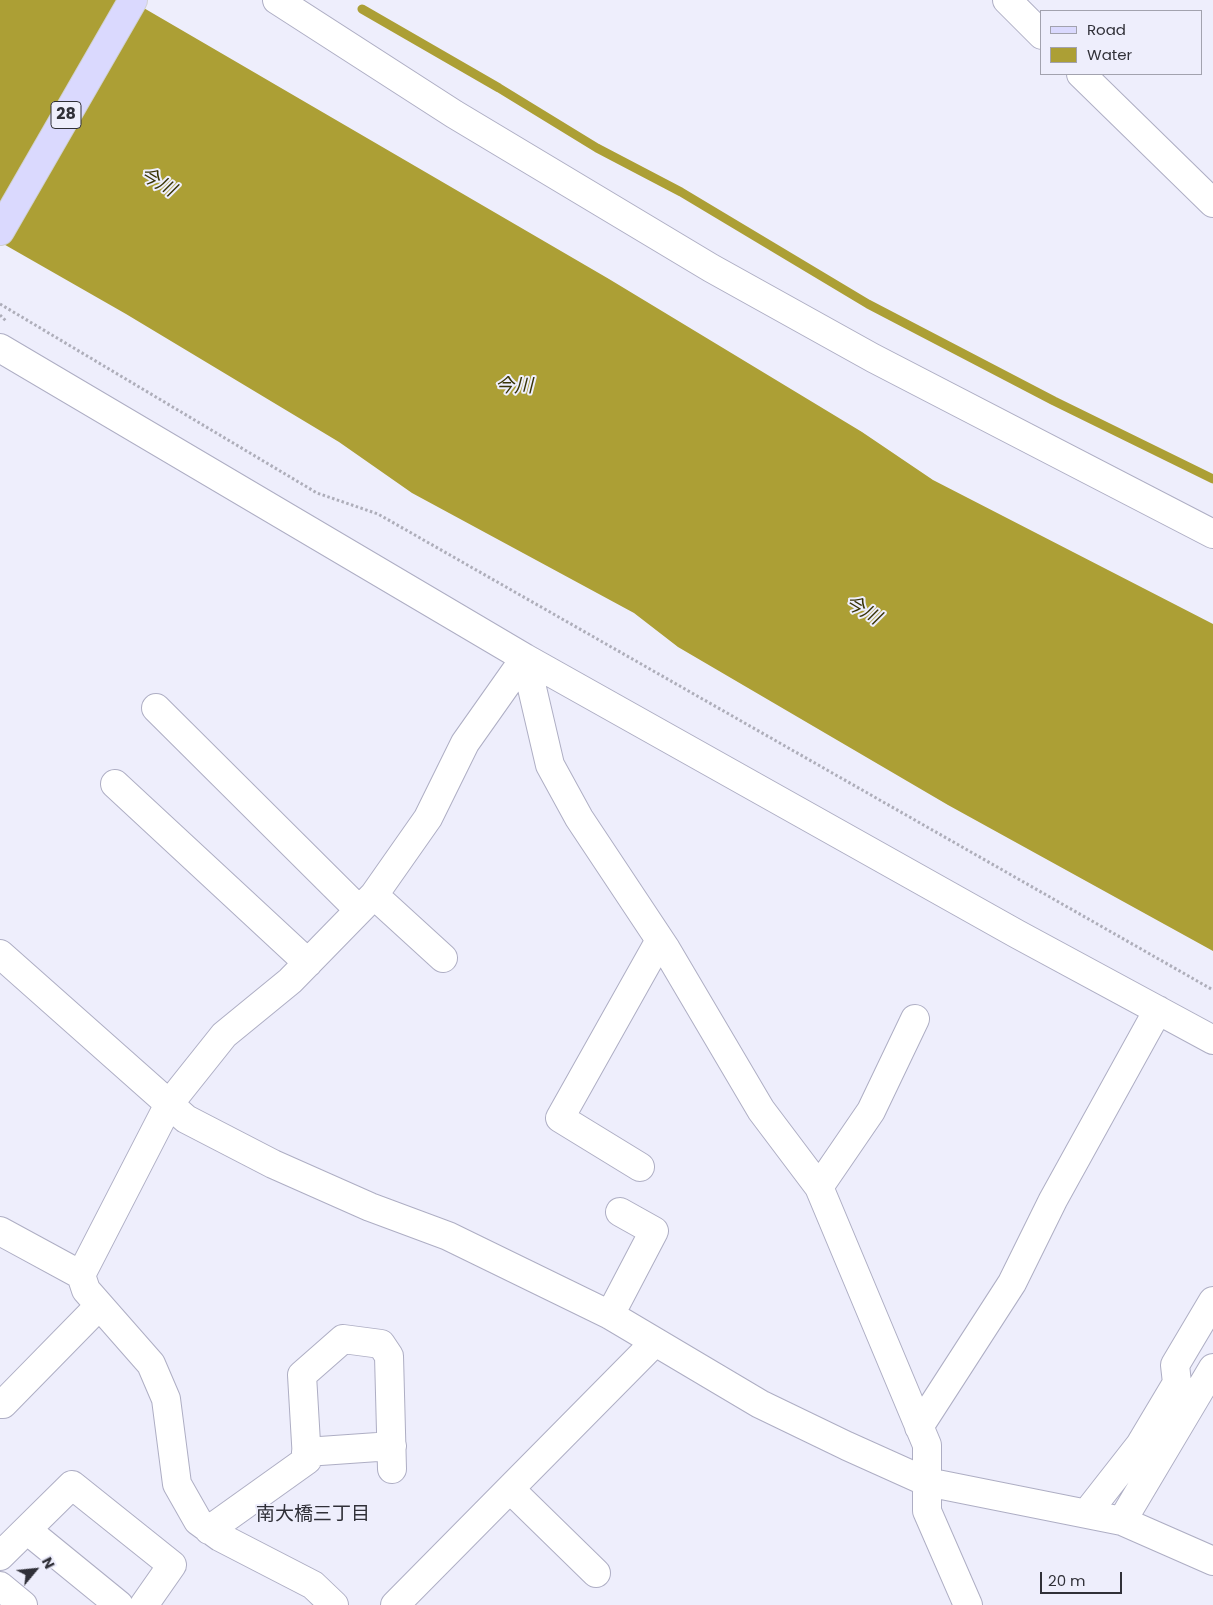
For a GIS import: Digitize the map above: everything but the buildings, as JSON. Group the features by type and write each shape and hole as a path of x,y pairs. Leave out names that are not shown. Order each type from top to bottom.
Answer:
{"main road":[{"name":"28","path":"0,231 133,0"}],"street":[{"path":"276,0 454,114 711,268 864,353 1213,534"},
{"path":"1007,0 1040,33"},
{"path":"1083,75 1213,203"},
{"path":"0,348 525,658 1213,1040"},
{"path":"81,1275 168,1104 224,1035 290,981 367,902 428,818 465,743 525,658"},
{"path":"525,658 550,765 579,818 660,940 761,1110 819,1186 927,1445 927,1511 968,1605"},
{"path":"156,708 367,902 443,958"},
{"path":"114,784 308,963"},
{"path":"640,1166 560,1118 660,940"},
{"path":"0,954 186,1118 273,1164 370,1207 448,1236 610,1316 760,1404 846,1446 927,1482 1122,1521 1213,1561"},
{"path":"919,1427 1012,1283 1053,1200 1158,1010"},
{"path":"819,1186 871,1111 915,1019"},
{"path":"610,1316 654,1231 620,1212"},
{"path":"0,1231 81,1275 86,1290 151,1364 166,1399 177,1484 198,1521 220,1537 313,1585 334,1605"},
{"path":"1086,1514 1140,1444 1178,1383 1175,1365 1213,1301"},
{"path":"0,1404 3,1404 99,1306"},
{"path":"210,1530 307,1460 306,1452 302,1374 342,1339 381,1344 389,1356 392,1458 306,1452"},
{"path":"395,1605 654,1343"},
{"path":"1122,1521 1205,1399 1213,1368"},
{"path":"0,1556 72,1485 172,1566 144,1605"},
{"path":"510,1489 596,1573"},
{"path":"27,1530 118,1605"},
{"path":"0,1586 23,1605"}],"path":[{"path":"0,304 317,493 378,514 1213,990"}],"water":[{"name":"今川","path":"0,0 130,0 609,279 862,432 933,480 1213,624 1213,951 948,805 678,647 634,613 412,493 339,442 126,314 0,242"}],"waterway":[{"path":"362,9 499,88 597,148 681,192 868,304 1054,401 1213,479"}],"district":[{"name":"南大橋三丁目","path":"313,1515"}]}
